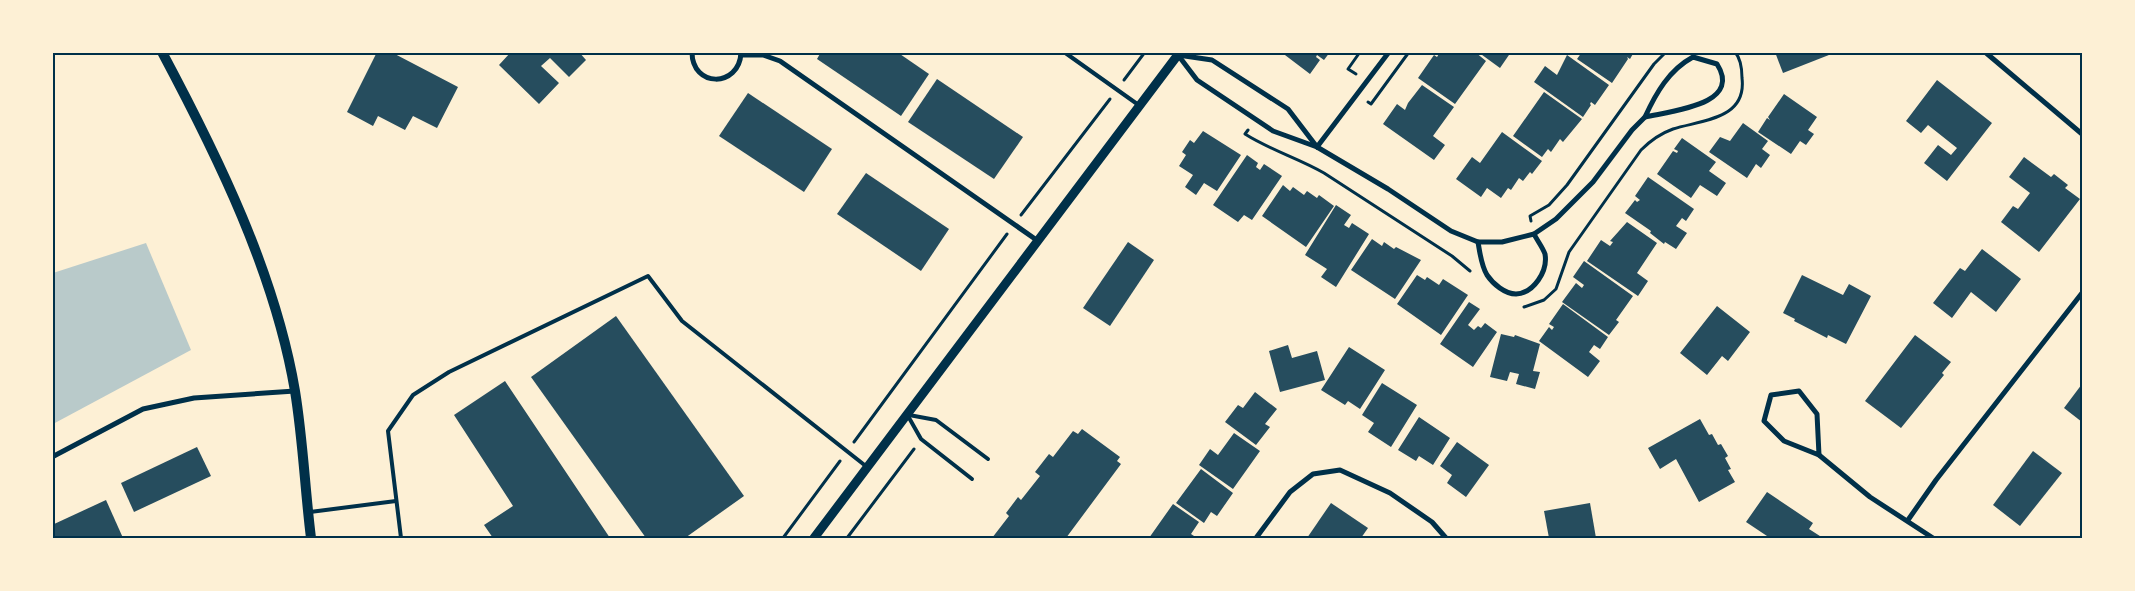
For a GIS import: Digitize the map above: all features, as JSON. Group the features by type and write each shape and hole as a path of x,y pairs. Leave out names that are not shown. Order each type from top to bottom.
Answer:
{"main road":[{"path":"162,52 208,140 242,215 278,317 295,391 311,538"}],"street":[{"path":"692,52 694,67 707,78 715,80 730,75 740,62 741,54 762,55 780,60 1038,241"},
{"path":"1317,147 1388,52"},
{"path":"1984,52 2082,134"},
{"path":"1178,53 1212,60 1288,108 1317,147"},
{"path":"1178,53 1197,80 1273,131 1317,147 1388,189 1451,232 1478,242 1502,242 1534,234 1556,219 1593,182 1632,130 1645,117 1654,96 1680,64 1693,57 1718,64 1723,74 1723,85 1718,94 1705,103 1645,117"},
{"path":"814,538 1178,53"},
{"path":"1478,242 1482,263 1487,275 1494,284 1516,294 1530,289 1539,280 1544,268 1545,254 1534,234"},
{"path":"1908,520 1947,465 2082,293"},
{"path":"52,457 143,409 194,398 295,391"},
{"path":"1819,455 1817,414 1799,391 1771,395 1764,421 1784,441 1819,455 1870,497 1933,538"},
{"path":"1256,538 1290,492 1313,474 1340,470 1390,492 1432,522 1446,538"}],"lane":[{"path":"1064,52 1140,106"},
{"path":"401,538 388,431 413,395 449,372 648,276 682,321 867,467"},
{"path":"906,414 921,439 972,479"},
{"path":"906,414 936,420 988,459"},
{"path":"308,512 396,501"}],"path":[{"path":"783,538 1014,224 1145,52"},
{"path":"1360,52 1348,69 1366,82"},
{"path":"1534,234 1530,216 1549,205 1567,185 1654,64 1666,52"},
{"path":"1522,308 1544,300 1556,289 1569,252 1574,244 1641,150 1652,139 1671,130 1718,117 1730,111 1739,100 1743,87 1741,68 1735,52"},
{"path":"1255,119 1246,134 1264,146 1305,162 1324,172 1452,256 1466,267 1474,278"},
{"path":"847,538 921,439"}],"shaded area":[{"path":"146,243 191,350 53,424 53,273"}],"building":[{"path":"377,52 391,52 458,87 437,128 413,116 405,130 378,116 373,126 347,112"},
{"path":"511,52 579,52 586,60 569,77 550,58 541,66 559,83 539,104 499,65"},
{"path":"821,52 897,52 929,74 901,116 817,59"},
{"path":"1281,52 1330,52 1324,60 1317,55 1316,57 1320,60 1310,74"},
{"path":"1440,52 1475,52 1486,61 1455,104 1418,78 1434,55 1437,57"},
{"path":"1478,52 1511,52 1500,68"},
{"path":"1582,52 1634,52 1630,59 1627,57 1628,59 1612,83 1577,59"},
{"path":"1775,52 1834,52 1834,53 1783,73"},
{"path":"1567,55 1609,85 1595,105 1591,102 1583,117 1534,82 1545,66 1557,75"},
{"path":"937,79 1023,137 994,179 908,122"},
{"path":"1937,80 1992,123 1947,181 1924,163 1938,145 1951,155 1957,148 1928,125 1921,133 1906,121"},
{"path":"1422,85 1454,107 1433,136 1445,145 1434,160 1383,124 1397,104 1405,110"},
{"path":"1544,92 1582,119 1563,142 1560,139 1551,152 1548,149 1542,157 1513,136"},
{"path":"748,93 832,149 804,192 719,136"},
{"path":"1784,94 1817,117 1808,130 1814,134 1806,145 1800,141 1791,154 1758,132 1767,118 1770,120 1768,117"},
{"path":"1743,123 1768,141 1762,149 1770,155 1761,168 1756,164 1747,178 1709,152 1720,137 1730,141"},
{"path":"1203,131 1241,155 1217,191 1204,183 1196,195 1185,187 1193,175 1179,166 1186,155 1182,152 1190,140 1194,143"},
{"path":"1502,132 1542,161 1532,174 1530,172 1523,181 1519,178 1511,190 1508,188 1501,198 1487,188 1481,197 1456,179 1472,157 1480,163"},
{"path":"1682,138 1716,162 1709,171 1726,183 1717,196 1700,185 1691,198 1657,174 1673,151 1677,153 1678,151 1674,149"},
{"path":"1247,155 1258,163 1256,167 1260,170 1264,164 1282,176 1252,220 1244,215 1238,222 1213,205"},
{"path":"2024,157 2051,177 2054,174 2068,185 2065,188 2080,199 2039,252 2001,222 2013,206 2018,209 2030,193 2009,177"},
{"path":"866,173 949,229 921,271 837,214"},
{"path":"1648,177 1694,209 1686,221 1682,218 1676,226 1687,233 1676,249 1665,242 1664,244 1650,233 1651,231 1625,213 1635,200 1637,202 1640,200 1635,196"},
{"path":"1283,185 1290,191 1293,187 1304,195 1307,191 1317,198 1319,195 1334,206 1306,247 1262,216"},
{"path":"1336,205 1351,215 1344,225 1349,228 1352,223 1369,234 1336,287 1321,277 1327,269 1305,255"},
{"path":"1627,222 1657,243 1637,273 1648,281 1638,296 1587,261 1601,240 1610,246 1613,242 1610,241"},
{"path":"1372,239 1382,246 1384,242 1394,249 1396,247 1421,260 1395,299 1351,270"},
{"path":"1128,242 1154,260 1110,326 1083,308"},
{"path":"1982,249 2021,279 1996,312 1971,292 1952,318 1933,303 1960,268 1965,271"},
{"path":"1584,261 1633,296 1616,320 1619,322 1609,335 1562,302 1576,283 1582,288 1584,285 1573,277"},
{"path":"1417,275 1425,280 1427,277 1439,285 1443,279 1468,295 1441,335 1397,304"},
{"path":"1802,275 1843,295 1849,284 1871,296 1846,344 1828,335 1827,338 1794,321 1795,319 1783,313"},
{"path":"1469,302 1480,309 1468,325 1474,330 1478,326 1481,328 1485,323 1497,332 1473,367 1440,344"},
{"path":"1563,304 1608,337 1600,349 1594,345 1589,352 1600,361 1588,377 1539,341 1549,327 1552,330 1554,327 1549,324"},
{"path":"1717,306 1750,332 1728,361 1722,356 1707,375 1680,353"},
{"path":"616,316 744,496 685,538 646,538 531,377"},
{"path":"1501,334 1514,337 1515,335 1540,344 1533,371 1540,372 1535,389 1516,384 1519,374 1510,372 1507,381 1490,377"},
{"path":"1915,335 1951,362 1942,373 1944,375 1901,428 1865,401"},
{"path":"1288,345 1292,358 1317,351 1325,380 1280,392 1269,351"},
{"path":"1349,347 1385,370 1360,409 1348,401 1345,405 1321,390"},
{"path":"505,381 610,538 493,538 484,525 513,506 454,415"},
{"path":"1382,383 1417,405 1391,447 1368,432 1374,423 1362,415"},
{"path":"2082,384 2082,422 2064,408"},
{"path":"1255,392 1277,409 1265,424 1270,427 1256,445 1225,422 1238,405 1243,408"},
{"path":"1419,417 1450,438 1433,465 1419,456 1416,461 1398,450"},
{"path":"1700,419 1709,435 1712,434 1718,445 1721,444 1728,456 1725,458 1731,469 1728,470 1735,482 1699,502 1676,459 1660,469 1648,448"},
{"path":"1082,429 1120,457 1117,461 1121,464 1066,538 992,538 1009,516 1006,513 1018,497 1021,500 1040,476 1035,472 1049,454 1053,457 1073,431 1078,434"},
{"path":"1234,433 1260,451 1233,489 1199,465 1210,449 1218,455"},
{"path":"1457,442 1489,465 1466,497 1447,483 1452,475 1440,466"},
{"path":"197,447 211,476 134,512 121,483"},
{"path":"2033,451 2062,473 2020,526 1993,505"},
{"path":"1201,469 1233,493 1217,516 1211,512 1204,523 1176,503"},
{"path":"1767,492 1813,523 1809,529 1823,538 1770,538 1746,522"},
{"path":"106,500 123,538 52,538 52,525"},
{"path":"1331,503 1368,528 1361,538 1307,538"},
{"path":"1590,503 1596,538 1549,538 1544,511"},
{"path":"1173,504 1199,522 1191,534 1197,538 1149,538"}]}
